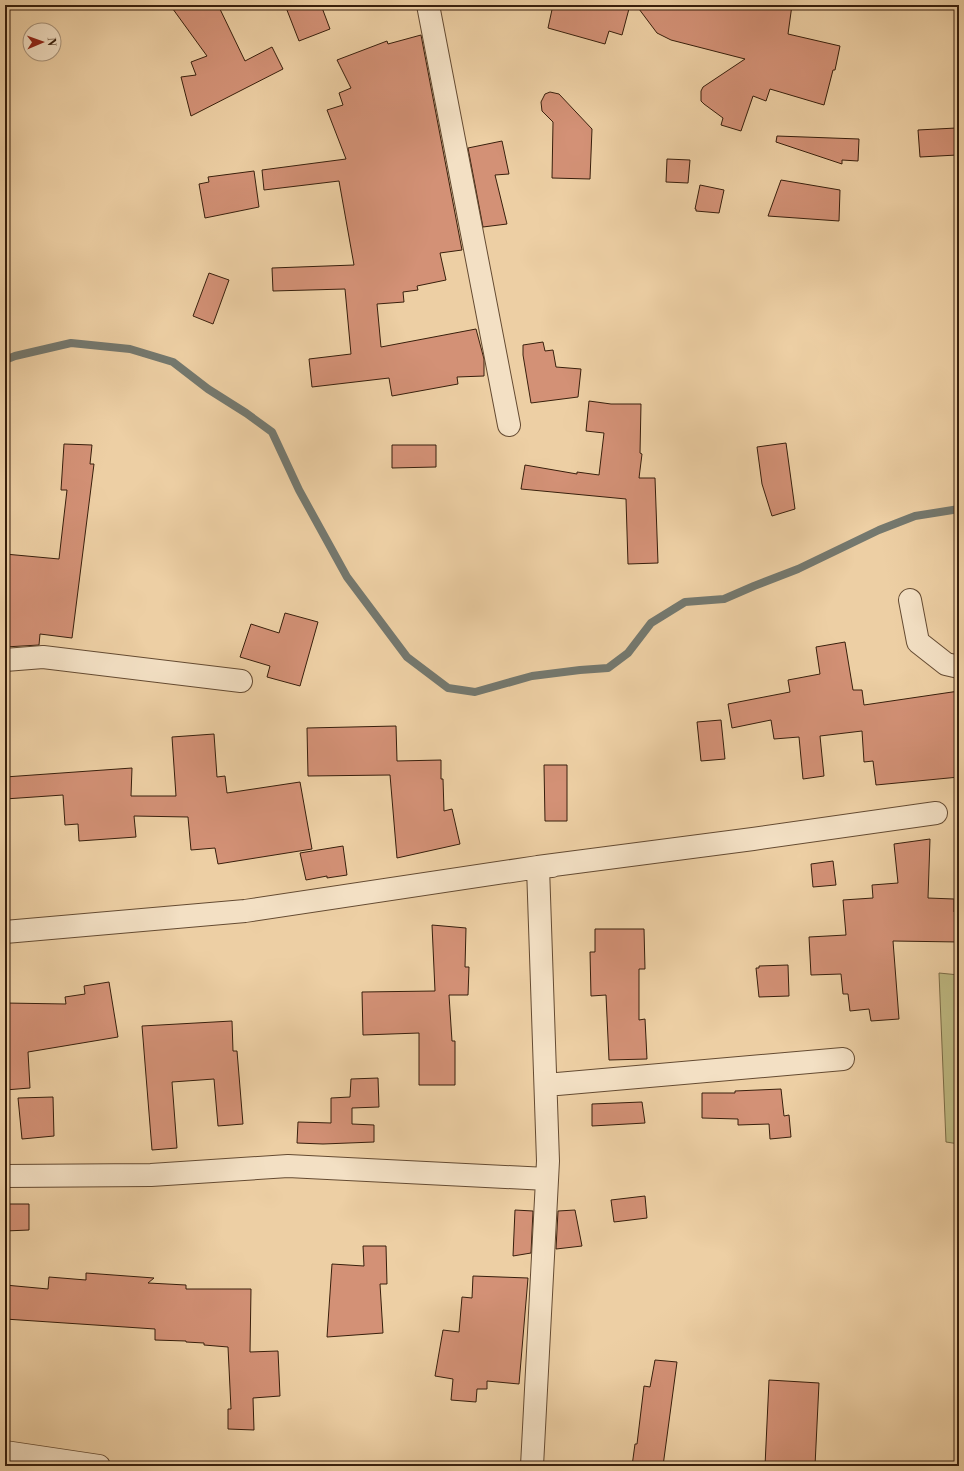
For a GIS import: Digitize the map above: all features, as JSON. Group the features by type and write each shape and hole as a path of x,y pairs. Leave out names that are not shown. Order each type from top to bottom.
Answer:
{"street":[{"path":"428,5 509,425"},
{"path":"910,600 918,642 946,664 959,666"},
{"path":"5,660 43,657 241,681"},
{"path":"5,932 245,911 538,867 936,813"},
{"path":"538,867 681,858"},
{"path":"532,1466 547,1179 546,1085 538,867"},
{"path":"546,1085 843,1059"},
{"path":"5,1176 151,1175 288,1166 547,1179"},
{"path":"5,1452 99,1466"}],"shaded area":[{"path":"939,973 959,975 959,1144 946,1142"}],"building":[{"path":"170,5 218,5 245,61 272,47 283,69 191,116 181,77 196,75 191,62 207,56"},
{"path":"285,5 321,5 330,29 299,41"},
{"path":"553,5 630,5 622,35 609,31 605,44 548,28"},
{"path":"636,5 792,5 788,34 840,46 835,70 833,70 824,105 770,89 766,101 753,96 741,131 721,125 723,118 701,101 701,91 703,87 745,59 671,40 657,33"},
{"path":"421,35 462,250 440,253 446,280 417,286 418,290 403,292 404,302 377,304 381,347 476,329 484,359 484,376 457,377 458,384 392,396 389,378 312,387 309,359 351,354 345,289 273,291 272,268 354,265 339,181 264,190 262,170 346,159 327,110 343,105 339,93 351,88 337,60 387,41 388,44"},
{"path":"550,92 559,94 592,129 590,179 552,178 553,122 542,111 541,102 545,94"},
{"path":"956,128 957,155 920,157 918,130"},
{"path":"777,136 859,139 858,161 842,160 842,164 776,142"},
{"path":"502,141 509,174 495,175 507,224 483,227 468,148"},
{"path":"667,159 690,160 688,183 666,182"},
{"path":"254,171 259,207 205,218 199,184 209,182 208,177"},
{"path":"781,180 840,190 839,221 768,216"},
{"path":"700,185 724,190 719,213 696,211 695,209"},
{"path":"209,273 229,280 213,324 193,316"},
{"path":"543,342 545,351 553,350 556,367 581,369 578,397 531,403 523,355 523,345"},
{"path":"589,401 611,404 641,404 640,453 642,454 639,478 655,478 658,563 628,564 626,499 521,489 525,465 577,474 577,472 599,475 604,433 586,431"},
{"path":"786,443 795,509 772,516 762,484 757,447"},
{"path":"64,444 92,445 90,464 94,464 72,638 40,634 39,645 5,647 5,554 59,559 67,490 61,490"},
{"path":"392,445 436,445 436,467 392,468"},
{"path":"285,613 318,622 300,686 267,677 270,666 240,657 251,624 279,633"},
{"path":"845,642 853,690 862,690 864,705 959,691 959,777 876,785 873,761 864,762 862,731 820,736 824,776 803,779 799,737 774,739 771,720 732,728 728,704 790,692 788,680 820,674 816,647"},
{"path":"721,720 725,759 701,761 697,722"},
{"path":"396,726 397,761 441,760 444,811 452,809 460,844 397,858 390,775 308,776 307,728"},
{"path":"214,734 217,777 225,776 227,793 300,782 312,849 218,864 215,848 191,850 188,817 134,816 136,837 79,841 78,824 65,825 63,795 5,799 5,777 132,768 131,796 176,796 172,737"},
{"path":"544,765 567,765 567,821 545,821"},
{"path":"930,839 928,898 954,899 954,912 959,912 959,942 893,941 899,1019 871,1021 869,1009 850,1011 848,994 843,994 841,974 811,975 809,937 846,935 843,900 873,898 872,885 898,883 894,844"},
{"path":"343,846 347,875 327,878 327,876 306,880 300,853"},
{"path":"833,861 836,885 813,887 811,864"},
{"path":"432,925 466,928 465,967 469,967 468,995 449,995 452,1041 455,1041 455,1085 419,1085 419,1033 363,1035 362,992 435,991"},
{"path":"595,929 644,929 645,969 639,969 639,1020 645,1019 647,1059 609,1060 606,995 591,996 590,952 595,952"},
{"path":"788,965 789,996 759,997 756,968 759,968 759,966"},
{"path":"109,982 118,1037 28,1052 30,1088 5,1090 5,1003 66,1004 65,997 85,994 84,986"},
{"path":"232,1021 233,1051 237,1051 243,1124 218,1126 214,1079 172,1082 177,1148 152,1150 142,1026"},
{"path":"378,1078 379,1107 352,1108 352,1124 374,1125 374,1142 323,1144 297,1143 298,1122 331,1123 331,1098 350,1097 351,1079"},
{"path":"781,1089 784,1116 789,1115 791,1137 770,1139 769,1124 738,1125 738,1119 702,1118 702,1093 735,1093 735,1091"},
{"path":"53,1097 54,1136 22,1139 18,1098"},
{"path":"642,1102 645,1123 592,1126 592,1104"},
{"path":"645,1196 647,1218 614,1222 611,1200"},
{"path":"5,1204 29,1204 29,1230 5,1231"},
{"path":"515,1210 533,1211 531,1253 513,1256"},
{"path":"575,1210 582,1246 556,1249 558,1211"},
{"path":"363,1246 386,1246 387,1284 380,1284 383,1333 327,1337 332,1264 364,1266"},
{"path":"86,1273 154,1278 148,1283 186,1285 186,1289 251,1289 250,1352 278,1351 280,1396 253,1398 254,1430 228,1429 228,1409 231,1409 228,1347 204,1345 204,1343 186,1341 155,1340 155,1329 5,1319 5,1285 48,1289 49,1277 86,1280"},
{"path":"473,1276 528,1278 519,1384 487,1381 487,1389 477,1389 476,1402 451,1400 453,1379 435,1376 443,1330 459,1332 462,1297 472,1298"},
{"path":"655,1360 677,1362 663,1466 632,1466 635,1444 637,1444 644,1386 650,1387"},
{"path":"769,1380 819,1383 815,1466 765,1466"}],"waterway":[{"path":"5,360 15,356 71,343 130,349 173,362 208,389 246,413 272,432 299,490 347,577 407,657 448,688 475,692 532,676 608,668 628,653 651,623 685,602 724,599 798,569 879,530 915,516 959,509"}]}
